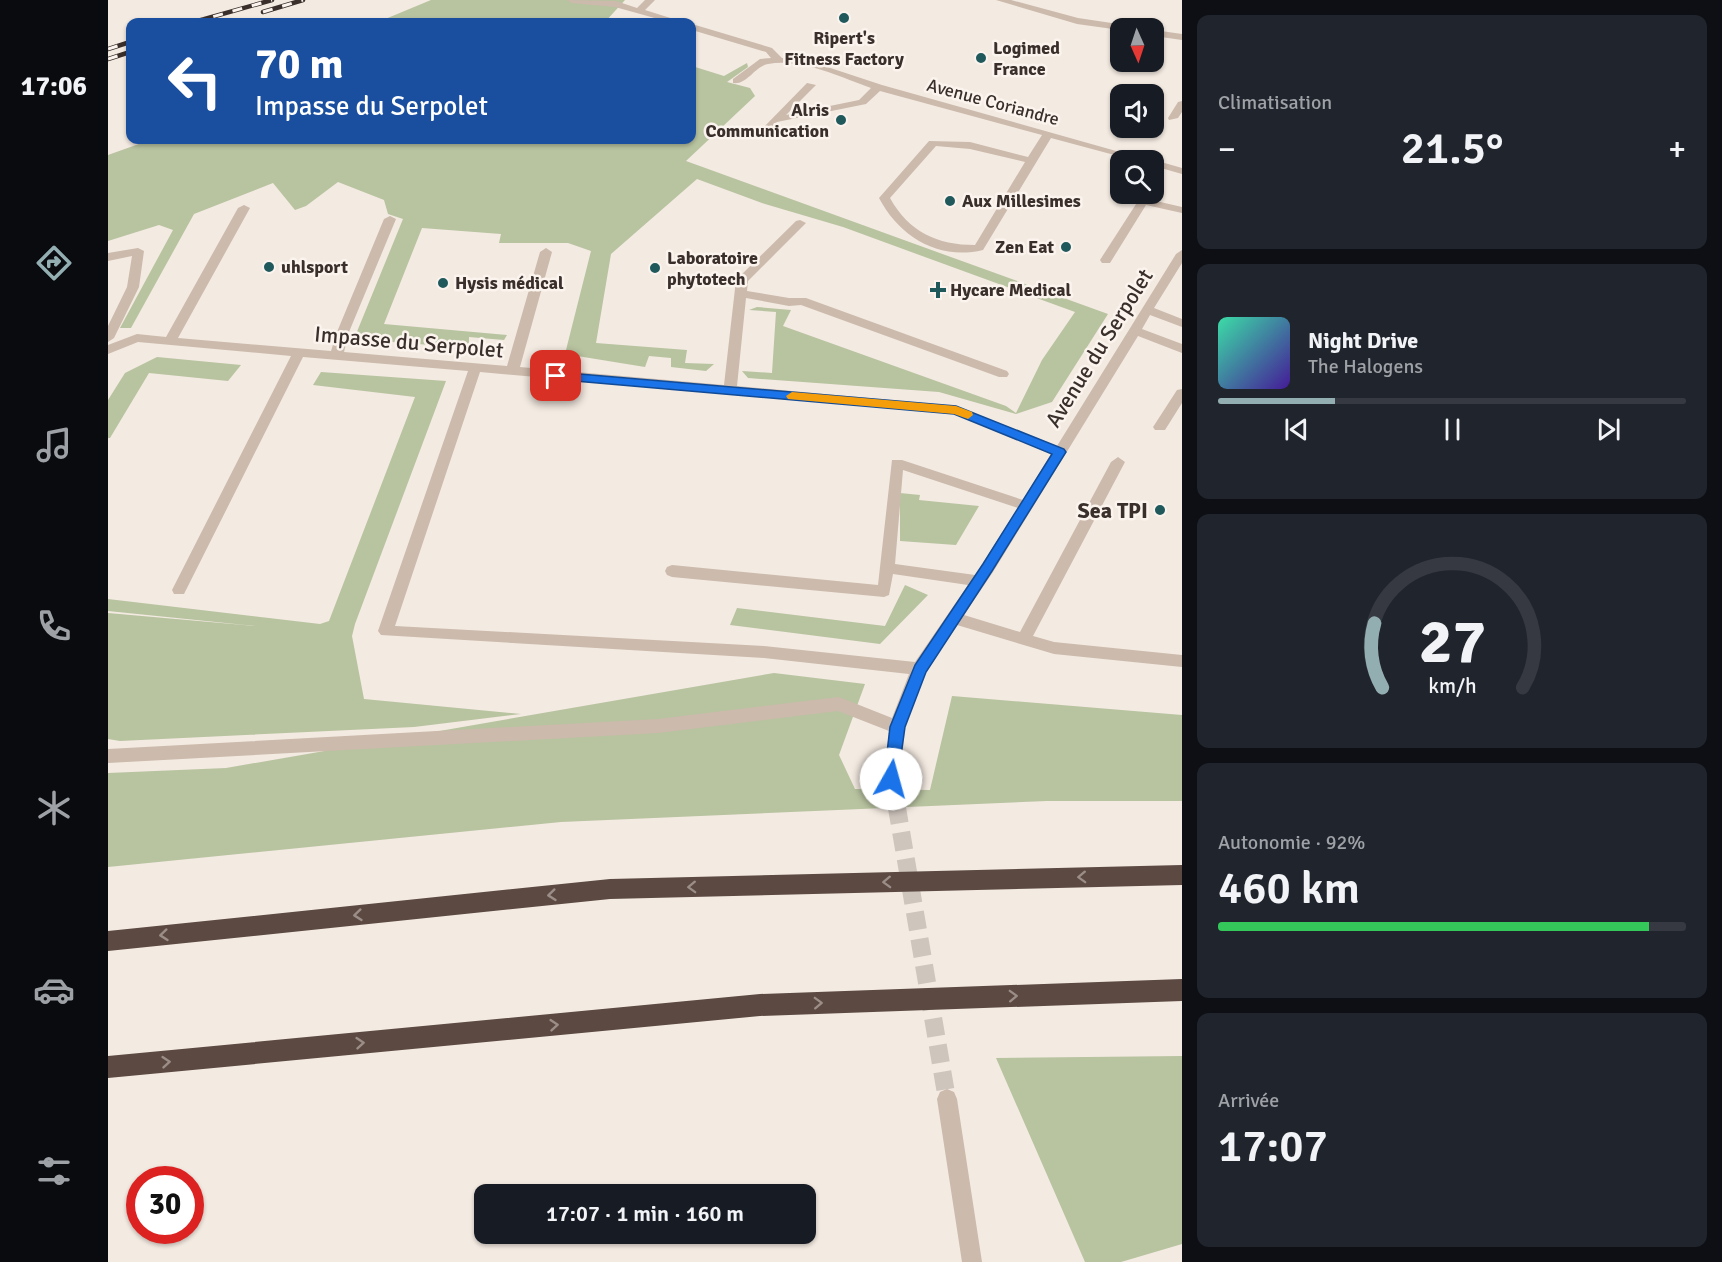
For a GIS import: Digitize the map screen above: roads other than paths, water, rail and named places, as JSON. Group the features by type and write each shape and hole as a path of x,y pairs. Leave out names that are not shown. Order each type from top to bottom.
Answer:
{"highway":[{"path":"1126,875 1182,869"},
{"path":"108,941 610,890 1182,874"},
{"path":"108,1067 760,1005 1182,990"}],"street":[{"path":"573,0 616,4 664,18"},
{"path":"639,11 650,0"},
{"path":"1001,0 1077,21 1110,26"},
{"path":"696,28 769,50 779,60"},
{"path":"1164,34 1182,37"},
{"name":"Avenue Coriandre","path":"736,81 763,61 797,60 878,87 1110,151"},
{"path":"763,134 774,120 811,85"},
{"path":"774,120 862,102 878,87"},
{"path":"1173,118 1182,104"},
{"path":"1031,161 999,151 952,142 933,143 884,198 892,216 915,237 957,250 979,248 1048,134"},
{"path":"1164,166 1182,171"},
{"path":"1106,260 1143,201 1182,210"},
{"path":"170,341 244,208"},
{"path":"336,357 390,219"},
{"path":"730,391 742,280 800,223"},
{"path":"108,257 138,251 133,287 108,338"},
{"path":"512,372 546,252"},
{"name":"Avenue du Serpolet","path":"891,779 897,727 920,669 979,581 1182,254"},
{"path":"742,294 789,302 802,301 1003,374"},
{"path":"1147,310 1182,322"},
{"path":"1134,330 1182,349"},
{"name":"Impasse du Serpolet","path":"108,350 137,338 298,354 956,410 1059,452"},
{"path":"179,590 298,354"},
{"path":"475,369 386,631 764,652 920,669"},
{"path":"1160,428 1182,393"},
{"path":"1024,639 1118,462"},
{"path":"672,571 884,591 897,463 1026,506"},
{"path":"887,568 979,581"},
{"path":"955,618 1054,648 1182,661"},
{"path":"108,756 658,726 839,704 897,727"},
{"path":"947,1099 972,1262"}],"tunnel":[{"path":"892,779 947,1099"}],"railway":[{"path":"208,18 272,0"},
{"path":"263,12 303,0"},
{"path":"108,49 126,43"},
{"path":"108,59 126,53"}],"place":[{"name":"Ripert's Fitness Factory","path":"844,18"},
{"name":"Logimed France","path":"981,58"},
{"name":"Alris Communication","path":"841,120"},
{"name":"Aux Millesimes","path":"950,201"},
{"name":"Zen Eat","path":"1066,247"},
{"name":"uhlsport","path":"269,267"},
{"name":"Laboratoire phytotech","path":"655,268"},
{"name":"Hysis médical","path":"443,283"},
{"name":"Hycare Medical","path":"938,290"},
{"name":"Sea TPI","path":"1160,510"}]}
